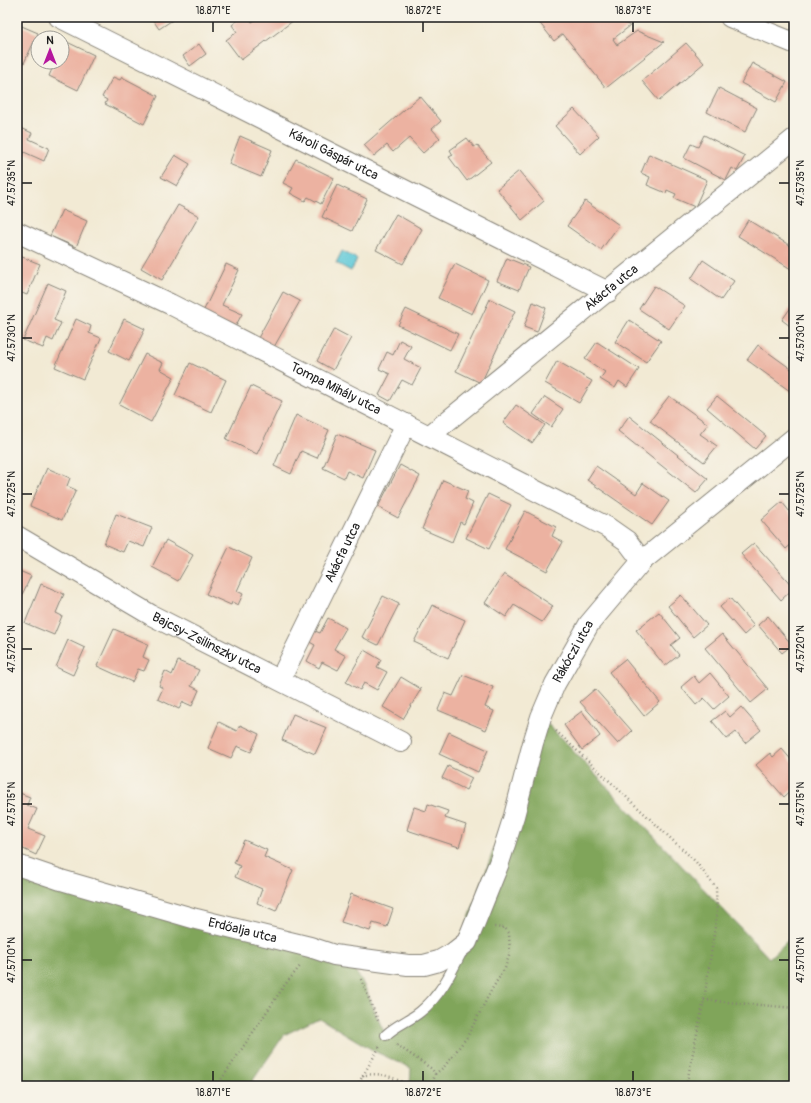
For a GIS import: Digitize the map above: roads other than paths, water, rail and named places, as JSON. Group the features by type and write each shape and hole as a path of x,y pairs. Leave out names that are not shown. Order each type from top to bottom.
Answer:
{"street":[{"name":"Károli Gáspár utca","path":"58,17 608,292"},
{"path":"730,17 794,44"},
{"name":"Akácfa utca","path":"429,436 608,292 794,139"},
{"name":"Tompa Mihály utca","path":"17,232 170,304 607,527 627,541 642,561"},
{"name":"Akácfa utca","path":"280,680 406,424"},
{"name":"Rákóczi utca","path":"467,942 499,863 508,836 541,717 555,684 589,624 642,561 794,438"},
{"name":"Bajcsy-Zsilinszky utca","path":"17,536 151,615 401,742"},
{"name":"Erdőalja utca","path":"17,865 61,880 196,919 310,947 334,955 408,965 424,965 439,961 454,954 467,942"}],"lane":[{"path":"386,1036 397,1026 420,1012 438,994 467,942"}],"water":[{"path":"342,251 357,259 351,271 336,263"}]}
